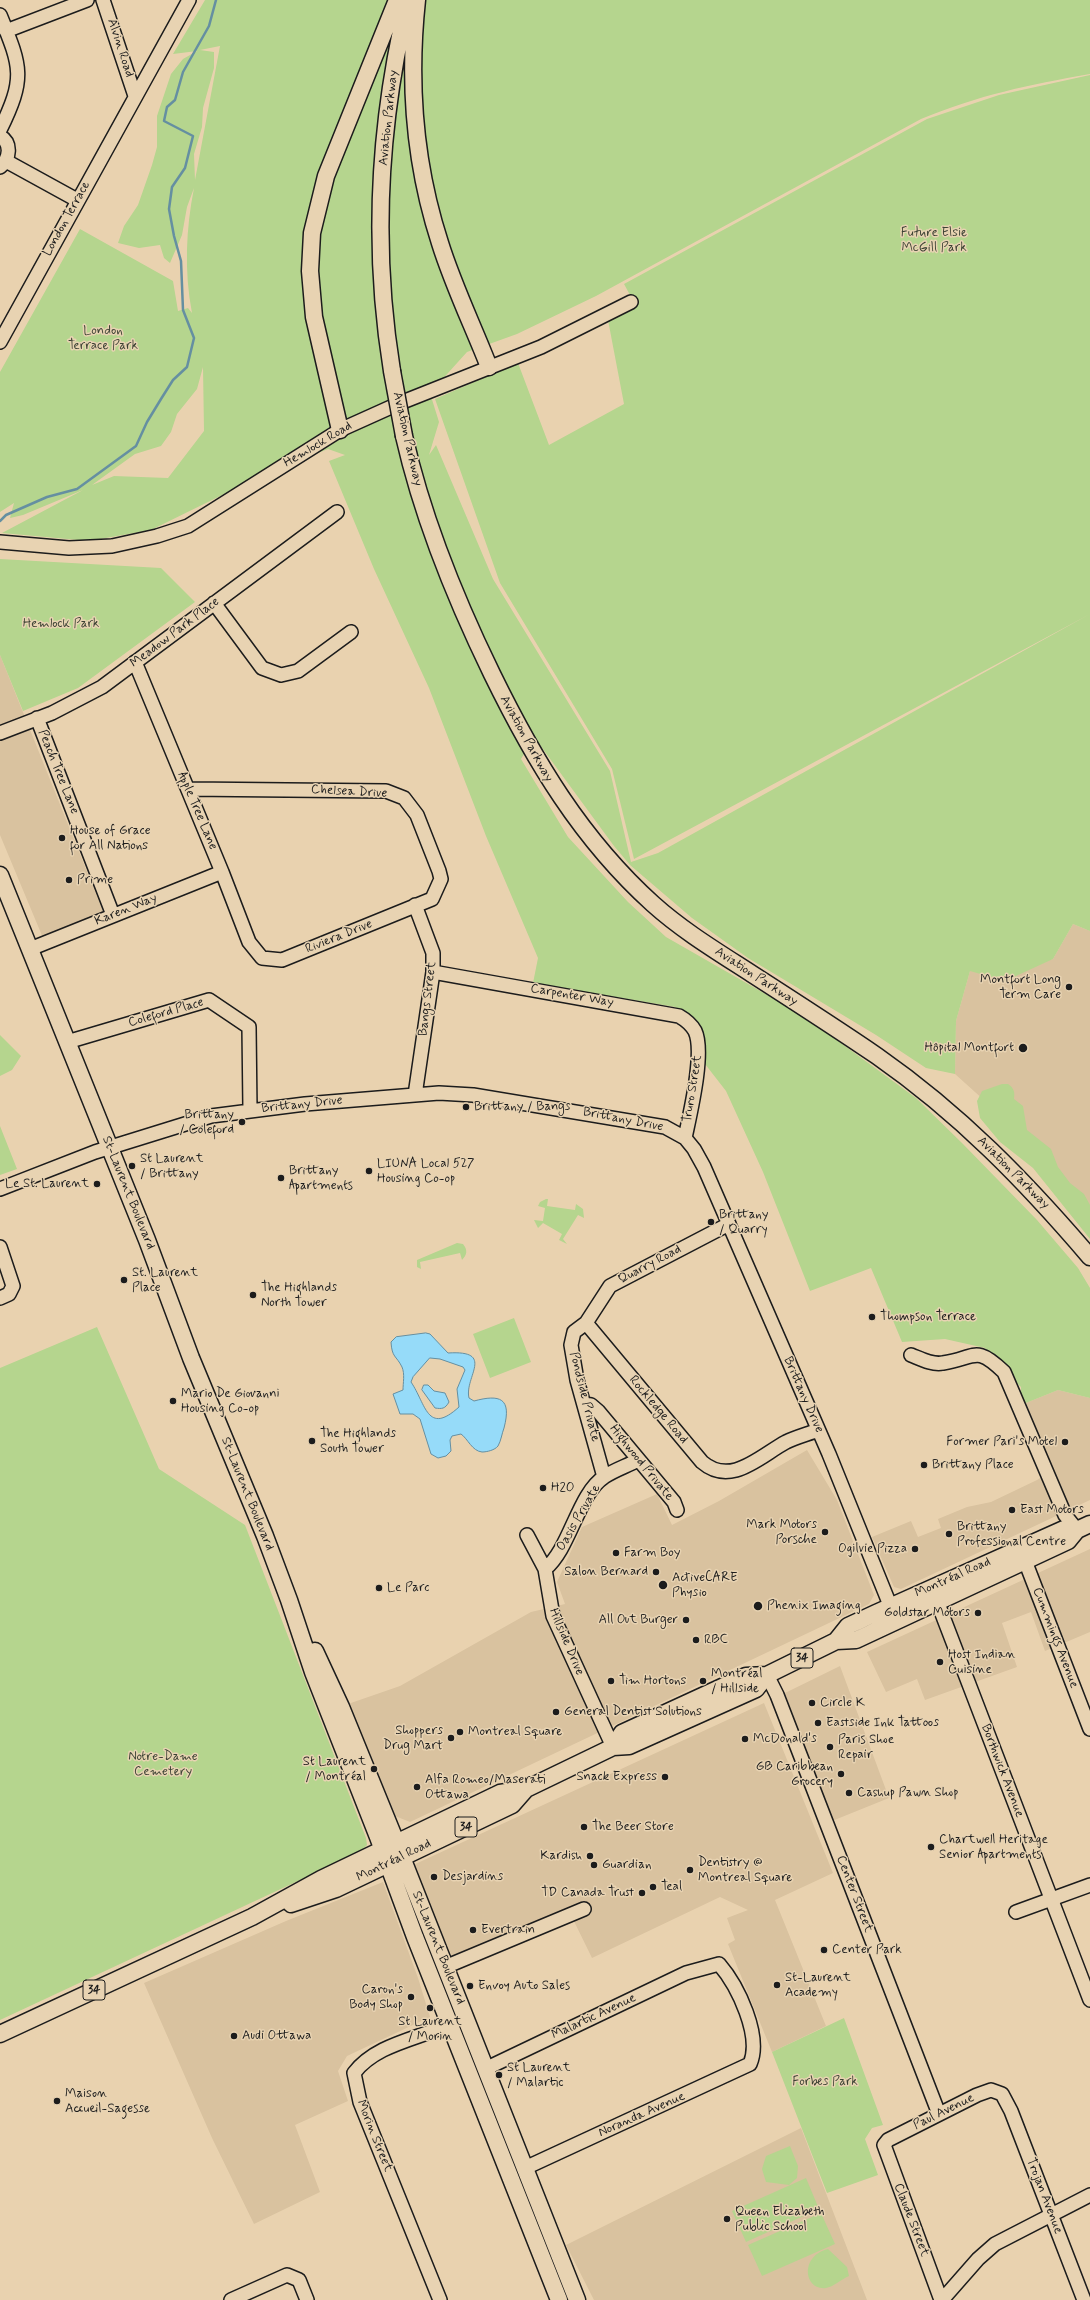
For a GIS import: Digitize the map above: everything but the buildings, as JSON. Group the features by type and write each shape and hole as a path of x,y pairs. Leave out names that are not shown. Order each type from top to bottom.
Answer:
{"main road":[{"path":"340,430 314,317 310,271 312,233 326,176 397,0"},
{"name":"Aviation Parkway","path":"408,0 391,84 383,167 382,274 392,371 404,436 428,522 446,573 474,637 542,769 568,809 600,851 650,901 698,938 856,1042 942,1106 1015,1173 1089,1256"},
{"path":"417,0 412,90 422,172 440,245 489,367"},
{"name":"St-Laurent Boulevard","path":"0,875 110,1149 191,1358 289,1600 341,1707 352,1753 392,1854 450,2024 560,2300"},
{"name":"Montréal Road","path":"836,1641 848,1626 891,1606 931,1588 1023,1554 1068,1541 1084,1527"},
{"name":"Montréal Road","path":"0,2034 252,1917 336,1889 392,1854 500,1793 526,1789 613,1747 629,1746 756,1689 767,1674 836,1641 856,1640 938,1603 1023,1554"},
{"name":"St-Laurent Boulevard","path":"392,1854 445,1967 577,2300"}],"street":[{"path":"6,31 87,0"},
{"name":"Alvin Road","path":"103,0 136,96"},
{"name":"London Terrace","path":"0,342 77,200 189,0"},
{"path":"0,15 19,71 13,103 0,130"},
{"path":"0,136 8,147 3,164 77,200"},
{"name":"Hemlock Road","path":"0,542 69,548 112,546 157,536 188,526 340,430 564,336 631,302"},
{"name":"Meadow Park Place","path":"0,733 52,713 102,687 337,512"},
{"path":"214,603 262,668 281,675 298,671 351,632"},
{"name":"Apple Tree Lane","path":"135,662 222,872 249,942 262,958"},
{"name":"Peach Tree Lane","path":"36,718 113,914"},
{"name":"Chelsea Drive","path":"188,789 386,791 404,798 417,815 441,879 432,899 415,906"},
{"name":"Karen Way","path":"30,949 113,914 222,872"},
{"name":"Riviera Drive","path":"262,958 282,960 415,906"},
{"name":"Bangs Street","path":"415,906 433,953 433,972 415,1095"},
{"name":"Carpenter Way","path":"433,972 670,1013 689,1022 698,1039"},
{"name":"Coleford Place","path":"67,1042 209,1000 249,1027 250,1110"},
{"name":"Truro Street","path":"685,1138 699,1054 698,1039"},
{"name":"Brittany Drive","path":"0,1189 95,1152 110,1149 189,1122 211,1116 250,1110 415,1095 473,1095 553,1107 665,1127 685,1138 694,1149 704,1167 818,1430 897,1622"},
{"name":"Quarry Road","path":"586,1323 610,1286 729,1224"},
{"path":"0,1247 13,1286 9,1294 0,1298"},
{"name":"Pondside Private","path":"586,1323 574,1332 571,1345 584,1404 604,1477"},
{"name":"Rockledge Road","path":"586,1323 702,1462 711,1470 721,1472 744,1469 759,1458 788,1441 818,1430"},
{"path":"911,1355 932,1363 943,1363 969,1355 981,1355 989,1358 1004,1372 1065,1515 1084,1527"},
{"name":"Highwood Private","path":"584,1404 591,1405 598,1411 674,1502 677,1510"},
{"name":"Oasis Private","path":"545,1569 553,1562 581,1509 596,1485 604,1477 638,1460"},
{"name":"Hillside Drive","path":"527,1535 545,1569 553,1616 613,1747"},
{"name":"Cummings Avenue","path":"1023,1554 1090,1729"},
{"name":"Borthwick Avenue","path":"931,1588 1090,2000"},
{"name":"Center Street","path":"767,1674 777,1695 939,2114"},
{"path":"1016,1912 1090,1885"},
{"path":"445,1967 584,1909"},
{"name":"Noranda Avenue","path":"525,2168 736,2072 750,2064 754,2056 752,2032 734,1985 719,1964 705,1967"},
{"name":"Malartic Avenue","path":"485,2069 686,1973 705,1967"},
{"name":"Morin Street","path":"440,2300 360,2102 354,2073 362,2062 374,2053 450,2024"},
{"name":"Paul Avenue","path":"888,2140 991,2090 1002,2094"},
{"name":"Trojan Avenue","path":"1002,2094 1011,2111 1084,2300"},
{"name":"Claude Street","path":"888,2140 884,2145 886,2153 942,2300"},
{"path":"942,2300 978,2259 995,2244 1012,2234 1052,2216 1090,2196"},
{"path":"231,2300 287,2275 299,2280 307,2300"}],"shaded area":[{"path":"0,655 104,914 43,938 0,835"},
{"name":"Hôpital Montfort","path":"1073,924 1090,931 1090,1222 985,1101 955,1074 956,1021 970,971 1053,959"},
{"path":"1058,1390 1090,1398 1090,1500 901,1589 894,1587 872,1537 911,1521 918,1537 941,1528 938,1519 967,1507 991,1502 1037,1480 1051,1471 1021,1405"},
{"path":"807,1450 837,1500 874,1595 869,1604 410,1822 395,1816 348,1704 400,1686 531,1612 565,1604 557,1582 582,1527 657,1494 672,1525 719,1501"},
{"path":"1090,1549 1090,1632 1045,1651 1031,1612 1002,1623 1017,1667 925,1700 917,1679 886,1692 867,1652"},
{"path":"840,1666 889,1798 832,1821 785,1693"},
{"path":"764,1703 833,1873 775,1900 826,2026 772,2052 728,1944 735,1940 727,1918 748,1910 720,1897 592,1958 568,1909 452,1956 411,1866"},
{"path":"383,1882 418,1978 430,2017 347,2056 338,2071 348,2101 295,2125 320,2192 254,2224 212,2138 144,1983 286,1921"},
{"name":"Queen Elizabeth Public School","path":"801,2128 867,2300 594,2300 566,2245"}],"green space":[{"name":"London Terrace Park","path":"205,0 1090,0 1090,74 1046,82 984,97 963,103 921,119 596,296 517,334 467,352 430,393 439,422 429,455 436,445 493,579 610,771 631,862 658,853 1090,614 1090,931 1073,924 1053,959 1005,981 970,971 956,1021 955,1074 926,1068 876,1035 748,958 692,918 630,865 614,846 534,737 521,759 568,837 628,902 666,937 804,1016 916,1098 1037,1220 1078,1268 1090,1288 1090,1398 1058,1390 1021,1405 1021,1387 993,1360 985,1348 945,1339 902,1342 871,1268 810,1291 763,1172 726,1091 705,1064 702,1034 675,1007 533,983 538,958 486,836 429,688 374,569 329,461 345,455 328,449 261,476 151,530 89,541 2,533 83,490 23,515 10,518 14,503 0,512 0,372 80,229 173,281 178,311 188,308 192,313 189,297 187,250 189,218 194,188 187,207 182,235 170,263 164,258 160,245 139,248 118,243 124,226 138,205 152,165 157,147 157,116 171,74 183,59 197,51 173,54","holes":["220,46 195,180 194,154 202,127 203,108 214,68 214,52 200,50","203,367 204,431 168,478 114,476 92,485 135,454 161,446 171,432 177,414 197,389"]},
{"name":"Future Elsie McGill Park","path":"1090,75 1090,614 634,859 612,769 500,583 435,399 518,363 549,445 624,404 608,320 636,306 624,284 927,119 999,95"},
{"name":"Hemlock Park","path":"0,559 161,568 195,602 78,688 23,711 0,655"},
{"path":"0,1035 21,1056 12,1070 0,1076"},
{"path":"1002,1084 1008,1084 1012,1087 1014,1099 1023,1106 1027,1130 1051,1149 1058,1167 1070,1183 1084,1194 1090,1205 1090,1239 1033,1168 1000,1142 980,1118 977,1101 982,1091"},
{"path":"0,1126 17,1169 0,1175"},
{"path":"548,1199 547,1206 575,1210 576,1204 583,1209 584,1218 578,1215 563,1239 567,1244 559,1240 562,1234 543,1223 538,1228 534,1220 543,1221 545,1208 538,1206 540,1202"},
{"path":"457,1243 463,1244 466,1248 466,1254 462,1260 460,1253 420,1262 421,1269 417,1267 417,1260"},
{"path":"514,1318 531,1362 490,1378 473,1334"},
{"name":"Notre-Dame Cemetery","path":"97,1327 159,1469 245,1525 366,1838 367,1845 360,1852 0,2020 0,1368"},
{"name":"Forbes Park","path":"844,2018 883,2125 872,2128 865,2139 878,2175 827,2193 772,2052"},
{"path":"790,2146 798,2166 797,2178 789,2185 766,2182 762,2169 766,2156"},
{"path":"806,2178 819,2209 746,2242 732,2211"},
{"path":"821,2213 835,2244 762,2276 748,2245"},
{"path":"828,2249 847,2267 849,2276 835,2285 826,2288 819,2287 813,2284 809,2279 809,2265 812,2258"}],"water":[{"path":"426,1333 430,1334 448,1353 462,1353 471,1356 474,1360 475,1366 470,1382 469,1398 474,1401 491,1398 497,1399 505,1404 506,1418 501,1439 497,1447 493,1450 482,1452 479,1451 475,1449 461,1434 452,1436 450,1440 451,1451 446,1456 438,1458 431,1454 420,1419 413,1414 400,1414 393,1394 403,1390 402,1367 393,1354 391,1342 396,1337","holes":["430,1358 440,1359 463,1367 465,1370 457,1389 459,1407 448,1415 440,1418 434,1418 424,1407 411,1382 413,1377"]},
{"path":"424,1385 428,1385 434,1391 445,1393 449,1402 445,1407 435,1408 422,1390"}],"waterway":[{"path":"0,521 6,515 47,497 77,489 136,446 147,422 173,380 187,367 194,338 183,310 181,261 169,209 172,187 185,168 193,136 164,121 167,107 175,100 183,72 209,26 216,0"}],"place":[{"name":"House of Grace for All Nations","path":"62,838"},
{"name":"Prime","path":"69,880"},
{"name":"Montfort Long Term Care","path":"1069,987"},
{"name":"Hôpital Montfort","path":"1023,1048"},
{"name":"Brittany / Bangs","path":"466,1107"},
{"name":"Brittany / Coleford","path":"242,1122"},
{"name":"St Laurent / Brittany","path":"132,1166"},
{"name":"LIUNA Local 527 Housing Co-op","path":"369,1171"},
{"name":"Brittany Apartments","path":"281,1178"},
{"name":"Le St. Laurent","path":"97,1184"},
{"name":"Brittany / Quarry","path":"711,1222"},
{"name":"St. Laurent Place","path":"124,1280"},
{"name":"The Highlands North Tower","path":"253,1295"},
{"name":"Thompson Terrace","path":"872,1317"},
{"name":"Mario De Giovanni Housing Co-op","path":"173,1401"},
{"name":"The Highlands South Tower","path":"312,1441"},
{"name":"Former Pari's Motel","path":"1065,1442"},
{"name":"Brittany Place","path":"924,1465"},
{"name":"H2O","path":"543,1488"},
{"name":"East Motors","path":"1012,1510"},
{"name":"Mark Motors Porsche","path":"825,1532"},
{"name":"Brittany Professional Centre","path":"949,1534"},
{"name":"Ogilvie Pizza","path":"915,1549"},
{"name":"Farm Boy","path":"616,1553"},
{"name":"Salon Bernard","path":"656,1572"},
{"name":"ActiveCARE Physio","path":"663,1585"},
{"name":"Le Parc","path":"379,1588"},
{"name":"Phenix Imaging","path":"758,1606"},
{"name":"Goldstar Motors","path":"978,1613"},
{"name":"All Out Burger","path":"686,1620"},
{"name":"RBC","path":"696,1640"},
{"name":"Host Indian Cuisine","path":"940,1662"},
{"name":"Tim Hortons","path":"611,1681"},
{"name":"Montréal / Hillside","path":"703,1681"},
{"name":"Circle K","path":"812,1703"},
{"name":"General Dentist Solutions","path":"556,1712"},
{"name":"Eastside Ink Tattoos","path":"818,1723"},
{"name":"Montreal Square","path":"460,1732"},
{"name":"Shoppers Drug Mart","path":"451,1738"},
{"name":"McDonald's","path":"745,1739"},
{"name":"Paris Shoe Repair","path":"830,1747"},
{"name":"St Laurent / Montréal","path":"374,1769"},
{"name":"GB Caribbean Grocery","path":"841,1774"},
{"name":"Snack Express","path":"665,1777"},
{"name":"Alfa Romeo/Maserati Ottawa","path":"417,1787"},
{"name":"Cashup Pawn Shop","path":"849,1793"},
{"name":"The Beer Store","path":"584,1827"},
{"name":"Chartwell Heritage Senior Apartments","path":"931,1847"},
{"name":"Kardish","path":"590,1856"},
{"name":"Guardian","path":"594,1865"},
{"name":"Dentistry @ Montreal Square","path":"690,1870"},
{"name":"Desjardins","path":"434,1877"},
{"name":"Teal","path":"653,1887"},
{"name":"TD Canada Trust","path":"642,1893"},
{"name":"Evertrain","path":"473,1930"},
{"name":"Center Park","path":"824,1950"},
{"name":"St-Laurent Academy","path":"777,1985"},
{"name":"Envoy Auto Sales","path":"470,1986"},
{"name":"Caron's Body Shop","path":"411,1997"},
{"name":"St Laurent / Morin","path":"430,2008"},
{"name":"Audi Ottawa","path":"234,2036"},
{"name":"St Laurent / Malartic","path":"499,2075"},
{"name":"Maison Accueil-Sagesse","path":"57,2101"},
{"name":"Queen Elizabeth Public School","path":"727,2219"}]}
